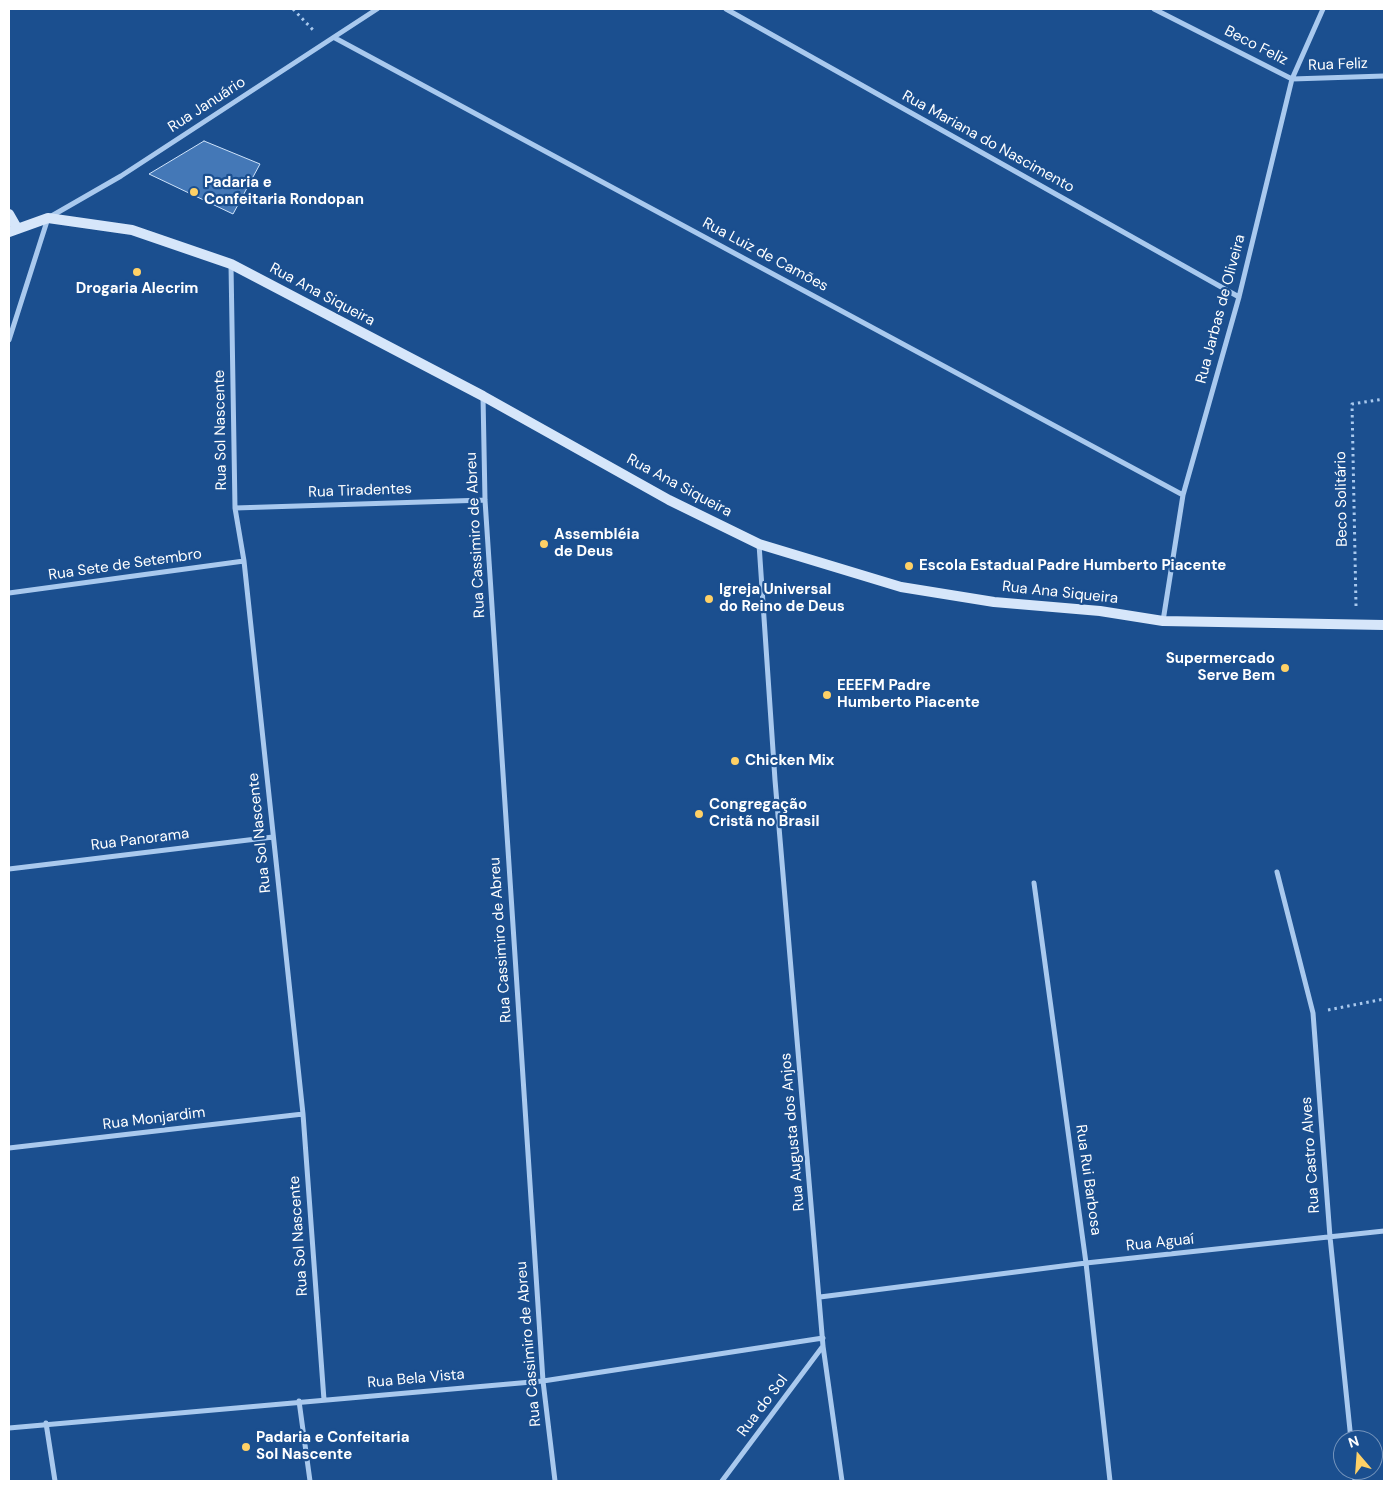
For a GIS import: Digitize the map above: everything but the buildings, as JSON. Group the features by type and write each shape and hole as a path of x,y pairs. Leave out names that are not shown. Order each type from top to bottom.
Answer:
{"street":[{"name":"Rua Januário","path":"48,218 121,176 378,9"},
{"name":"Rua Mariana do Nascimento","path":"726,9 1239,297"},
{"name":"Beco Feliz","path":"1154,9 1292,79"},
{"name":"Rua Jarbas de Oliveira","path":"1163,620 1183,495 1239,297 1292,79 1323,9"},
{"name":"Rua Luiz de Camões","path":"335,38 1183,495"},
{"name":"Rua Feliz","path":"1292,79 1384,76"},
{"path":"9,214 13,230"},
{"name":"Rua Ana Siqueira","path":"13,230 48,218 132,230 231,264 483,396 669,500 759,544 900,587 994,602 1100,611 1163,620 1356,626 1384,625"},
{"path":"9,340 48,218"},
{"name":"Rua Sol Nascente","path":"231,264 236,508 244,561 303,1114 324,1400"},
{"name":"Rua Cassimiro de Abreu","path":"483,396 485,500 543,1381 555,1481"},
{"name":"Rua Tiradentes","path":"236,508 485,500"},
{"name":"Rua Augusta dos Anjos","path":"759,544 775,780 823,1346 842,1481"},
{"name":"Rua Sete de Setembro","path":"9,593 244,561"},
{"name":"Rua Panorama","path":"9,868 273,837"},
{"name":"Rua Castro Alves","path":"1277,872 1313,1013 1330,1237 1350,1430"},
{"name":"Rua Rui Barbosa","path":"1034,883 1086,1263 1110,1481"},
{"name":"Rua Monjardim","path":"9,1148 303,1114"},
{"name":"Rua Aguaí","path":"820,1297 1086,1263 1384,1231"},
{"name":"Rua Bela Vista","path":"9,1428 543,1381 823,1338"},
{"name":"Rua do Sol","path":"722,1481 823,1346"},
{"path":"300,1401 310,1481"},
{"path":"46,1424 55,1481"}],"path":[{"path":"293,9 326,44"},
{"name":"Beco Solitário","path":"1356,626 1352,404 1384,399"},
{"path":"1313,1013 1384,999"}],"place":[{"name":"Padaria e Confeitaria Rondopan","path":"194,192"},
{"name":"Drogaria Alecrim","path":"137,272"},
{"name":"Assembléia de Deus","path":"544,544"},
{"name":"Escola Estadual Padre Humberto Piacente","path":"909,566"},
{"name":"Igreja Universal do Reino de Deus","path":"709,599"},
{"name":"Supermercado Serve Bem","path":"1285,668"},
{"name":"EEEFM Padre Humberto Piacente","path":"827,695"},
{"name":"Chicken Mix","path":"735,761"},
{"name":"Congregação Cristã no Brasil","path":"699,814"},
{"name":"Padaria e Confeitaria Sol Nascente","path":"246,1447"}]}
